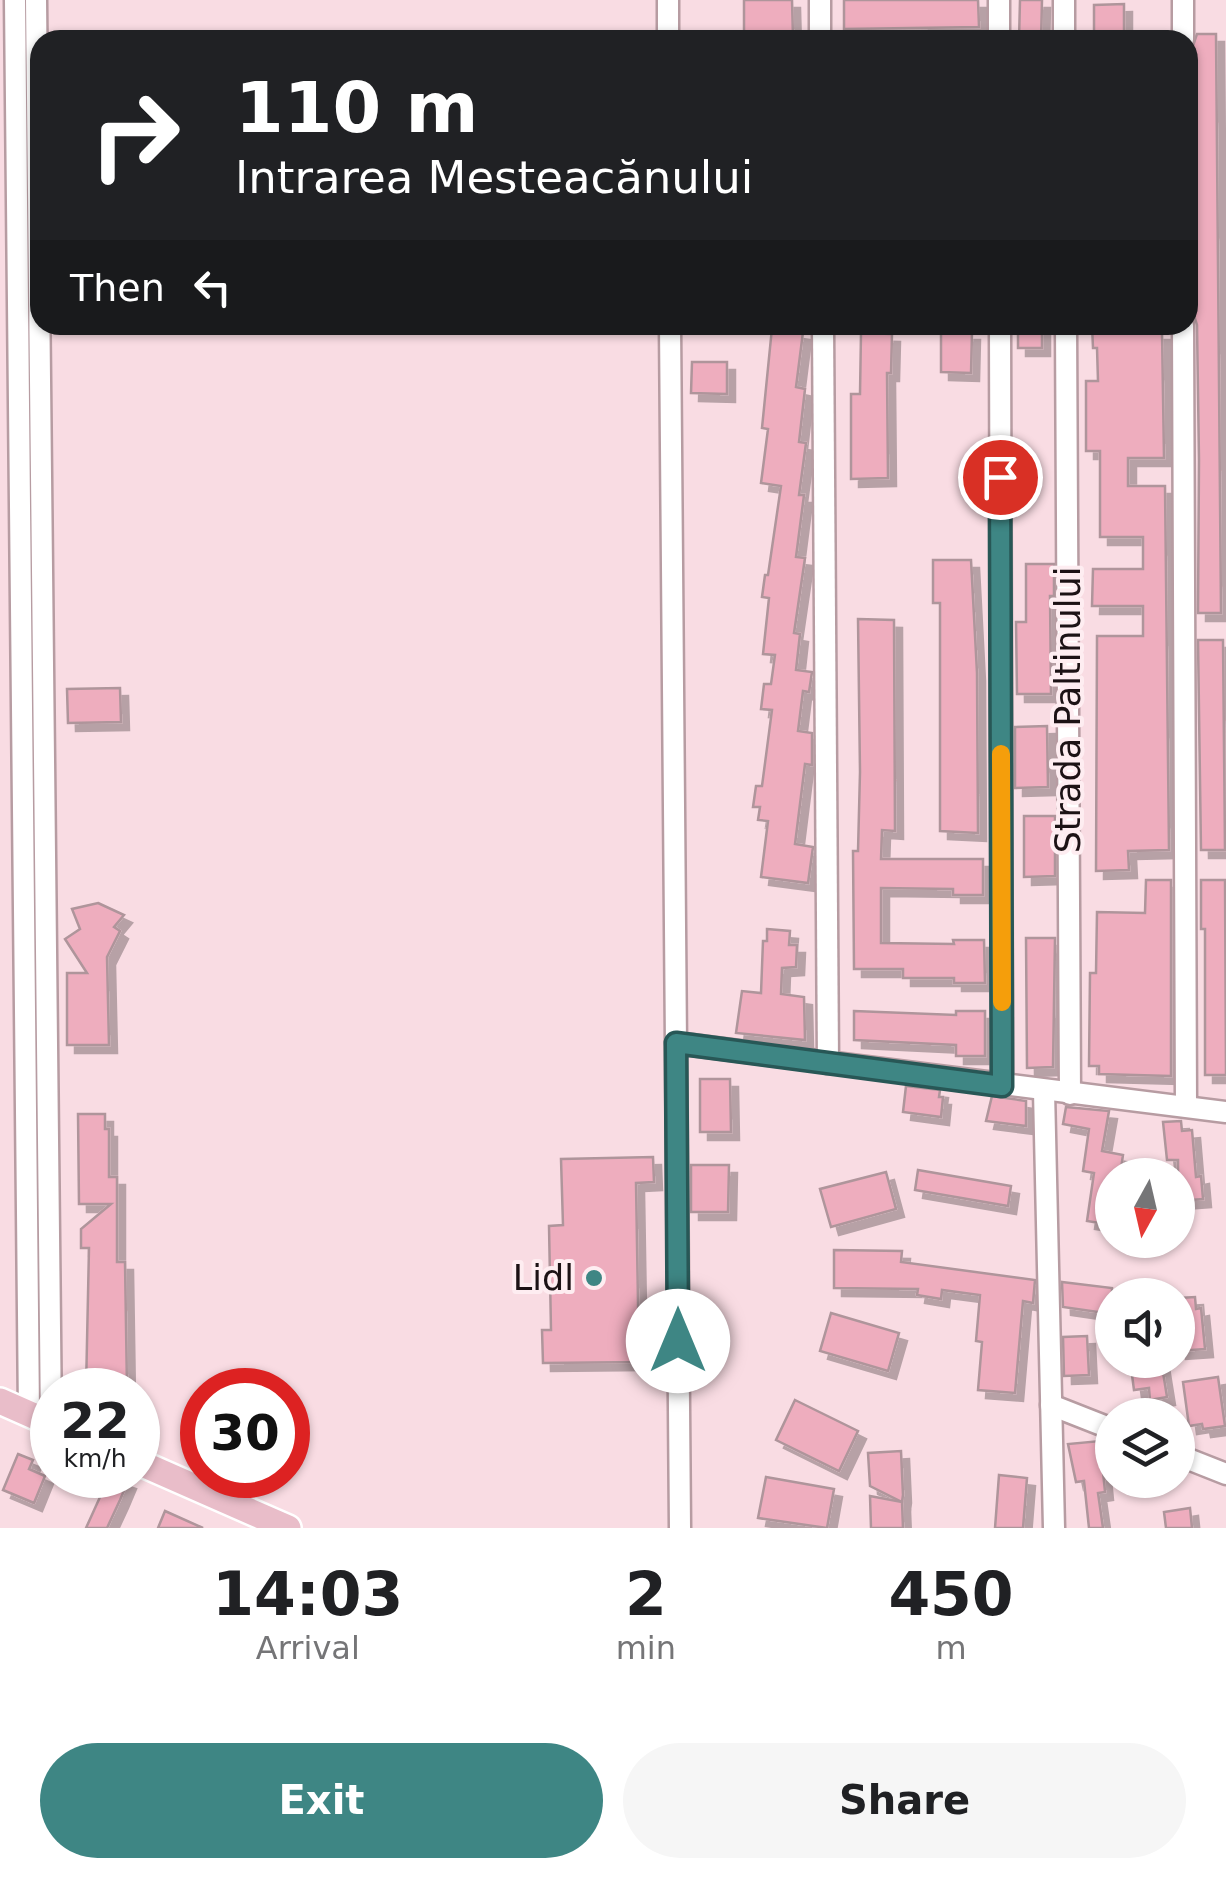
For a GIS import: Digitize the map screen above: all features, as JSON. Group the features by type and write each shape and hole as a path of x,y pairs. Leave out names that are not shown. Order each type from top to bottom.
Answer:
{"main road":[{"path":"0,1401 30,1415"},
{"path":"160,1472 288,1528"}],"street":[{"path":"15,0 43,1368"},
{"path":"36,0 36,30"},
{"path":"668,0 668,30"},
{"path":"820,0 820,30"},
{"path":"999,0 999,30"},
{"path":"1064,0 1064,30"},
{"path":"1183,0 1183,30"},
{"path":"38,335 44,1368"},
{"path":"670,335 680,1528"},
{"path":"823,335 828,1063"},
{"path":"1000,335 1002,1086"},
{"name":"Strada Paltinului","path":"1066,335 1070,1094"},
{"path":"1183,335 1186,1106"},
{"path":"676,1043 1226,1112"},
{"path":"1044,1091 1054,1528"},
{"path":"1051,1405 1095,1422"},
{"path":"1195,1462 1226,1474"}],"building":[{"path":"744,0 792,0 793,30 744,30"},
{"path":"844,0 978,0 979,27 844,29"},
{"path":"1020,0 1042,0 1041,30 1019,30"},
{"path":"1124,4 1124,30 1094,30 1094,5"},
{"path":"1198,34 1216,34 1221,613 1198,613"},
{"path":"771,335 803,335 796,387 805,389 799,442 806,443 796,557 805,558 794,633 800,634 796,670 812,672 809,692 803,691 798,731 812,733 812,765 805,764 795,844 813,847 808,883 761,877 768,821 758,820 760,807 753,807 756,786 762,786 772,710 761,709 764,684 771,684 775,655 763,654 769,598 762,597 781,486 761,483 768,429 762,428"},
{"path":"861,335 892,335 891,373 887,373 888,478 851,479 851,394 860,394"},
{"path":"941,335 972,335 971,373 941,372"},
{"path":"1018,335 1042,335 1042,348 1018,348"},
{"path":"1092,335 1162,335 1164,458 1128,458 1128,486 1165,486 1169,850 1128,851 1129,870 1096,871 1097,636 1143,636 1143,606 1092,606 1093,569 1143,569 1143,537 1100,537 1100,451 1086,451 1086,381 1098,381 1097,348 1093,348"},
{"path":"692,362 727,362 727,394 691,393"},
{"path":"933,560 971,560 977,673 978,833 940,831 940,603 933,603"},
{"path":"1026,564 1054,564 1054,596 1050,596 1051,694 1017,694 1016,622 1026,622"},
{"path":"858,619 894,620 895,831 882,830 881,859 983,859 983,895 953,895 953,889 881,888 881,943 954,944 953,940 984,940 985,983 954,983 954,978 903,978 903,969 854,969 853,851 858,851 860,772"},
{"path":"1198,640 1223,640 1225,850 1201,850"},
{"path":"120,688 121,722 68,723 67,689"},
{"path":"1047,726 1048,787 1015,788 1015,727"},
{"path":"1024,816 1055,816 1055,876 1024,877"},
{"path":"1146,880 1171,880 1171,1076 1099,1074 1099,1066 1089,1066 1090,973 1096,973 1097,912 1145,913"},
{"path":"1201,880 1225,880 1226,1075 1205,1075"},
{"path":"98,903 124,915 114,927 120,931 107,957 109,1045 67,1045 67,973 87,973 65,939 80,929 72,909"},
{"path":"767,929 790,931 789,945 797,945 796,967 782,968 781,994 804,997 805,1040 736,1033 742,991 761,993"},
{"path":"1026,938 1055,938 1053,1067 1027,1068"},
{"path":"854,1011 956,1015 956,1011 985,1011 985,1056 956,1056 956,1045 854,1040"},
{"path":"700,1079 730,1079 731,1132 700,1132"},
{"path":"906,1086 940,1090 941,1117 903,1112"},
{"path":"992,1096 1026,1101 1026,1126 986,1121"},
{"path":"1066,1107 1109,1111 1102,1151 1123,1155 1095,1158 1095,1222 1087,1221 1094,1173 1083,1171 1089,1129 1063,1124"},
{"path":"78,1114 105,1114 105,1129 109,1129 109,1177 117,1177 117,1262 125,1262 127,1368 86,1368 89,1248 81,1248 81,1229 111,1204 79,1204"},
{"path":"1181,1121 1182,1131 1192,1130 1194,1158 1167,1158 1163,1122"},
{"name":"Lidl","path":"653,1157 654,1182 636,1183 639,1362 543,1363 542,1330 551,1330 549,1226 563,1225 561,1159"},
{"path":"691,1165 729,1165 728,1212 691,1212"},
{"path":"1195,1165 1196,1177 1201,1176 1203,1199 1195,1200"},
{"path":"918,1170 1011,1186 1008,1206 915,1190"},
{"path":"886,1172 896,1209 831,1227 820,1189"},
{"path":"834,1250 902,1251 901,1262 1035,1280 1033,1303 1023,1301 1015,1393 978,1390 982,1342 976,1341 980,1295 942,1290 941,1299 917,1295 918,1289 834,1288"},
{"path":"1062,1282 1095,1286 1095,1312 1063,1307"},
{"path":"1195,1297 1196,1309 1201,1308 1205,1349 1195,1350"},
{"path":"831,1313 899,1333 888,1371 820,1351"},
{"path":"1087,1336 1089,1375 1064,1376 1063,1337"},
{"path":"1218,1377 1225,1426 1203,1429 1202,1424 1195,1425 1195,1398 1185,1398 1183,1382"},
{"path":"1132,1378 1164,1378 1167,1397 1150,1398 1149,1388 1134,1390"},
{"path":"795,1400 858,1431 839,1471 776,1440"},
{"path":"1095,1441 1095,1498 1099,1498 1103,1528 1089,1528 1084,1481 1076,1482 1068,1444"},
{"path":"901,1451 902,1502 870,1486 868,1453"},
{"path":"18,1454 30,1459 30,1498 36,1498 34,1503 3,1490"},
{"path":"999,1475 1027,1478 1023,1528 995,1528"},
{"path":"766,1477 834,1489 827,1528 758,1518"},
{"path":"870,1496 902,1502 903,1528 871,1528"},
{"path":"100,1498 121,1498 107,1528 86,1528"},
{"path":"1190,1508 1192,1528 1166,1528 1164,1512"},
{"path":"165,1511 203,1528 158,1528"}],"slow traffic":[{"path":"1001,754 1002,1002"}],"place":[{"name":"Lidl","path":"594,1278"}],"route":[{"path":"678,1341 676,1043 1002,1086 1000,477"}]}
